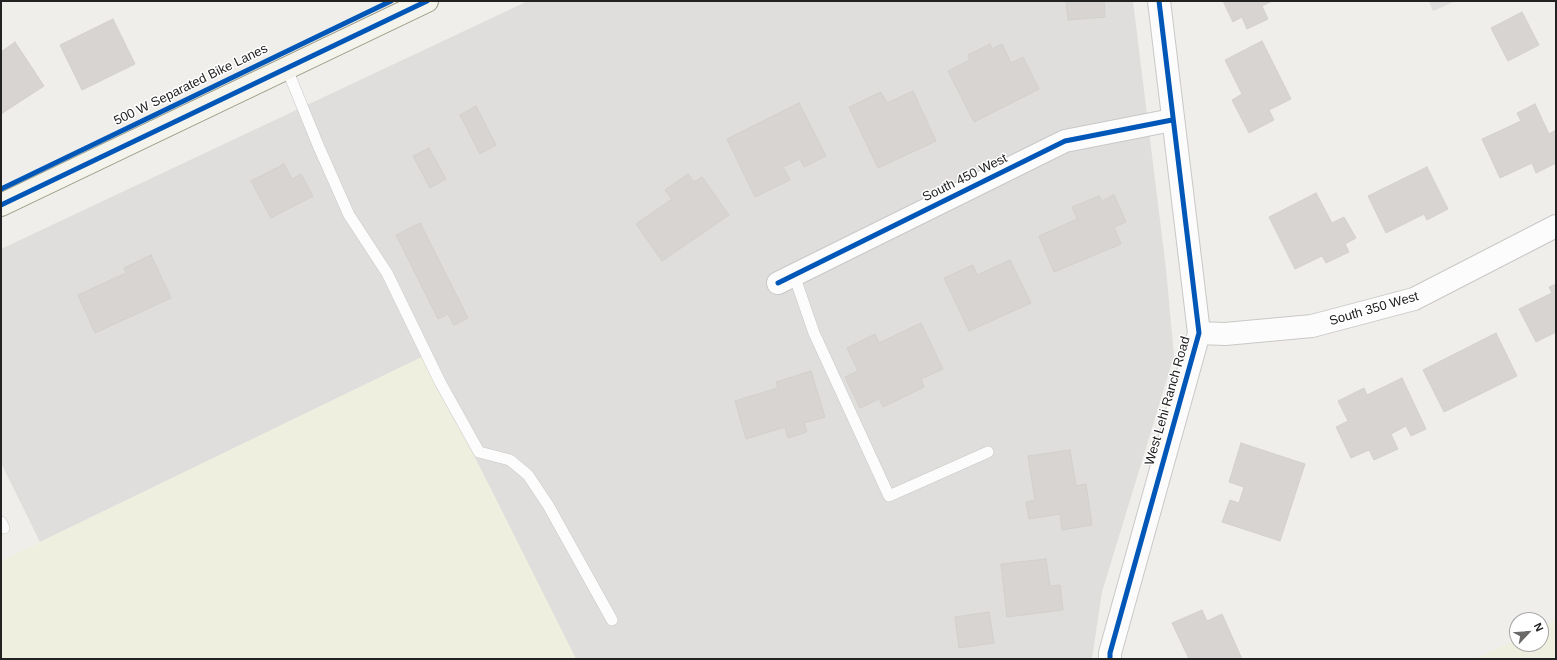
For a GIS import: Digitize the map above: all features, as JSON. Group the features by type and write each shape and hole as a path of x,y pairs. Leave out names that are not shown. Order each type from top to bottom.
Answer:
{"street":[{"name":"West Lehi Ranch Road","path":"1110,659 1110,653 1199,333 1172,120 1159,1"},
{"path":"1,205 287,69 420,3"},
{"name":"South 450 West","path":"786,279 1065,141 1172,120"},
{"name":"South 350 West","path":"1199,333 1225,334 1312,326 1414,300 1556,226"}],"lane":[{"path":"287,69 318,146 349,215 387,273 440,382 479,452 510,460 528,475 548,505 612,620"},
{"path":"786,279 814,333 890,496 988,452"}],"shaded area":[{"path":"528,1 1133,1 1166,269 1174,356 1102,592 1092,659 576,659 424,356 40,542 1,463 1,249"},
{"path":"1429,1 1456,1 1433,11"}],"green space":[{"path":"424,356 576,659 1,659 1,561"},
{"path":"1556,620 1556,659 1475,659 1509,643 1509,652 1549,652 1549,623"}],"building":[{"path":"1066,1 1104,1 1105,17 1068,20"},
{"path":"1223,1 1272,1 1262,6 1268,19 1247,29 1242,17 1233,22"},
{"path":"1522,12 1539,45 1508,61 1491,28"},
{"path":"113,19 135,64 82,90 60,45"},
{"path":"1262,41 1291,99 1269,110 1274,120 1249,133 1232,100 1242,94 1225,60"},
{"path":"15,42 44,86 1,114 1,52"},
{"path":"990,44 992,49 1002,44 1011,63 1023,57 1039,89 974,122 948,71 970,60 968,55"},
{"path":"913,91 936,141 878,168 849,107 881,92 887,103"},
{"path":"799,103 826,156 804,167 800,159 783,167 790,180 755,197 727,139"},
{"path":"1535,104 1549,134 1556,130 1556,163 1536,173 1532,163 1500,178 1482,139 1521,121 1517,113"},
{"path":"476,106 496,145 480,154 460,115"},
{"path":"429,148 446,179 430,188 413,156"},
{"path":"284,164 292,179 301,174 313,196 271,218 251,181"},
{"path":"1427,167 1448,209 1427,220 1424,214 1386,233 1368,196"},
{"path":"688,174 694,182 702,177 729,215 662,261 636,224 672,199 665,190"},
{"path":"1316,193 1332,223 1344,217 1356,238 1345,244 1349,252 1326,263 1322,256 1295,269 1269,217"},
{"path":"1114,195 1126,222 1114,227 1121,244 1054,272 1039,236 1077,219 1072,207 1099,196 1102,201"},
{"path":"420,223 468,318 454,325 448,314 438,319 396,235"},
{"path":"151,255 171,298 95,333 78,295 126,273 124,268"},
{"path":"1010,260 1031,303 969,331 944,278 973,265 977,275"},
{"path":"1556,284 1556,332 1536,342 1519,309 1552,293 1549,287"},
{"path":"921,323 943,369 921,379 924,387 883,407 879,399 860,408 845,377 858,371 847,348 875,334 879,343"},
{"path":"1496,333 1517,376 1444,412 1423,370"},
{"path":"811,371 825,417 804,423 807,432 788,438 785,427 746,439 735,401 778,388 776,382"},
{"path":"1402,378 1426,429 1411,436 1406,426 1391,434 1398,449 1374,460 1369,450 1351,458 1336,427 1348,421 1338,401 1364,388 1367,395"},
{"path":"1241,443 1305,464 1280,541 1222,522 1230,500 1239,503 1244,487 1229,482"},
{"path":"1070,450 1076,486 1086,484 1092,525 1062,530 1060,514 1029,519 1026,502 1035,500 1028,456"},
{"path":"1046,559 1050,586 1060,585 1063,610 1007,617 1001,564"},
{"path":"1202,610 1207,621 1222,614 1242,659 1189,659 1172,623"},
{"path":"989,612 994,643 959,648 955,617"}],"cycle path":[{"name":"500 W Separated Bike Lanes","path":"1,189 391,1"},
{"path":"1,205 427,1"},
{"path":"1110,659 1110,653 1199,333 1159,1"},
{"path":"778,283 1065,141 1172,120"}]}
